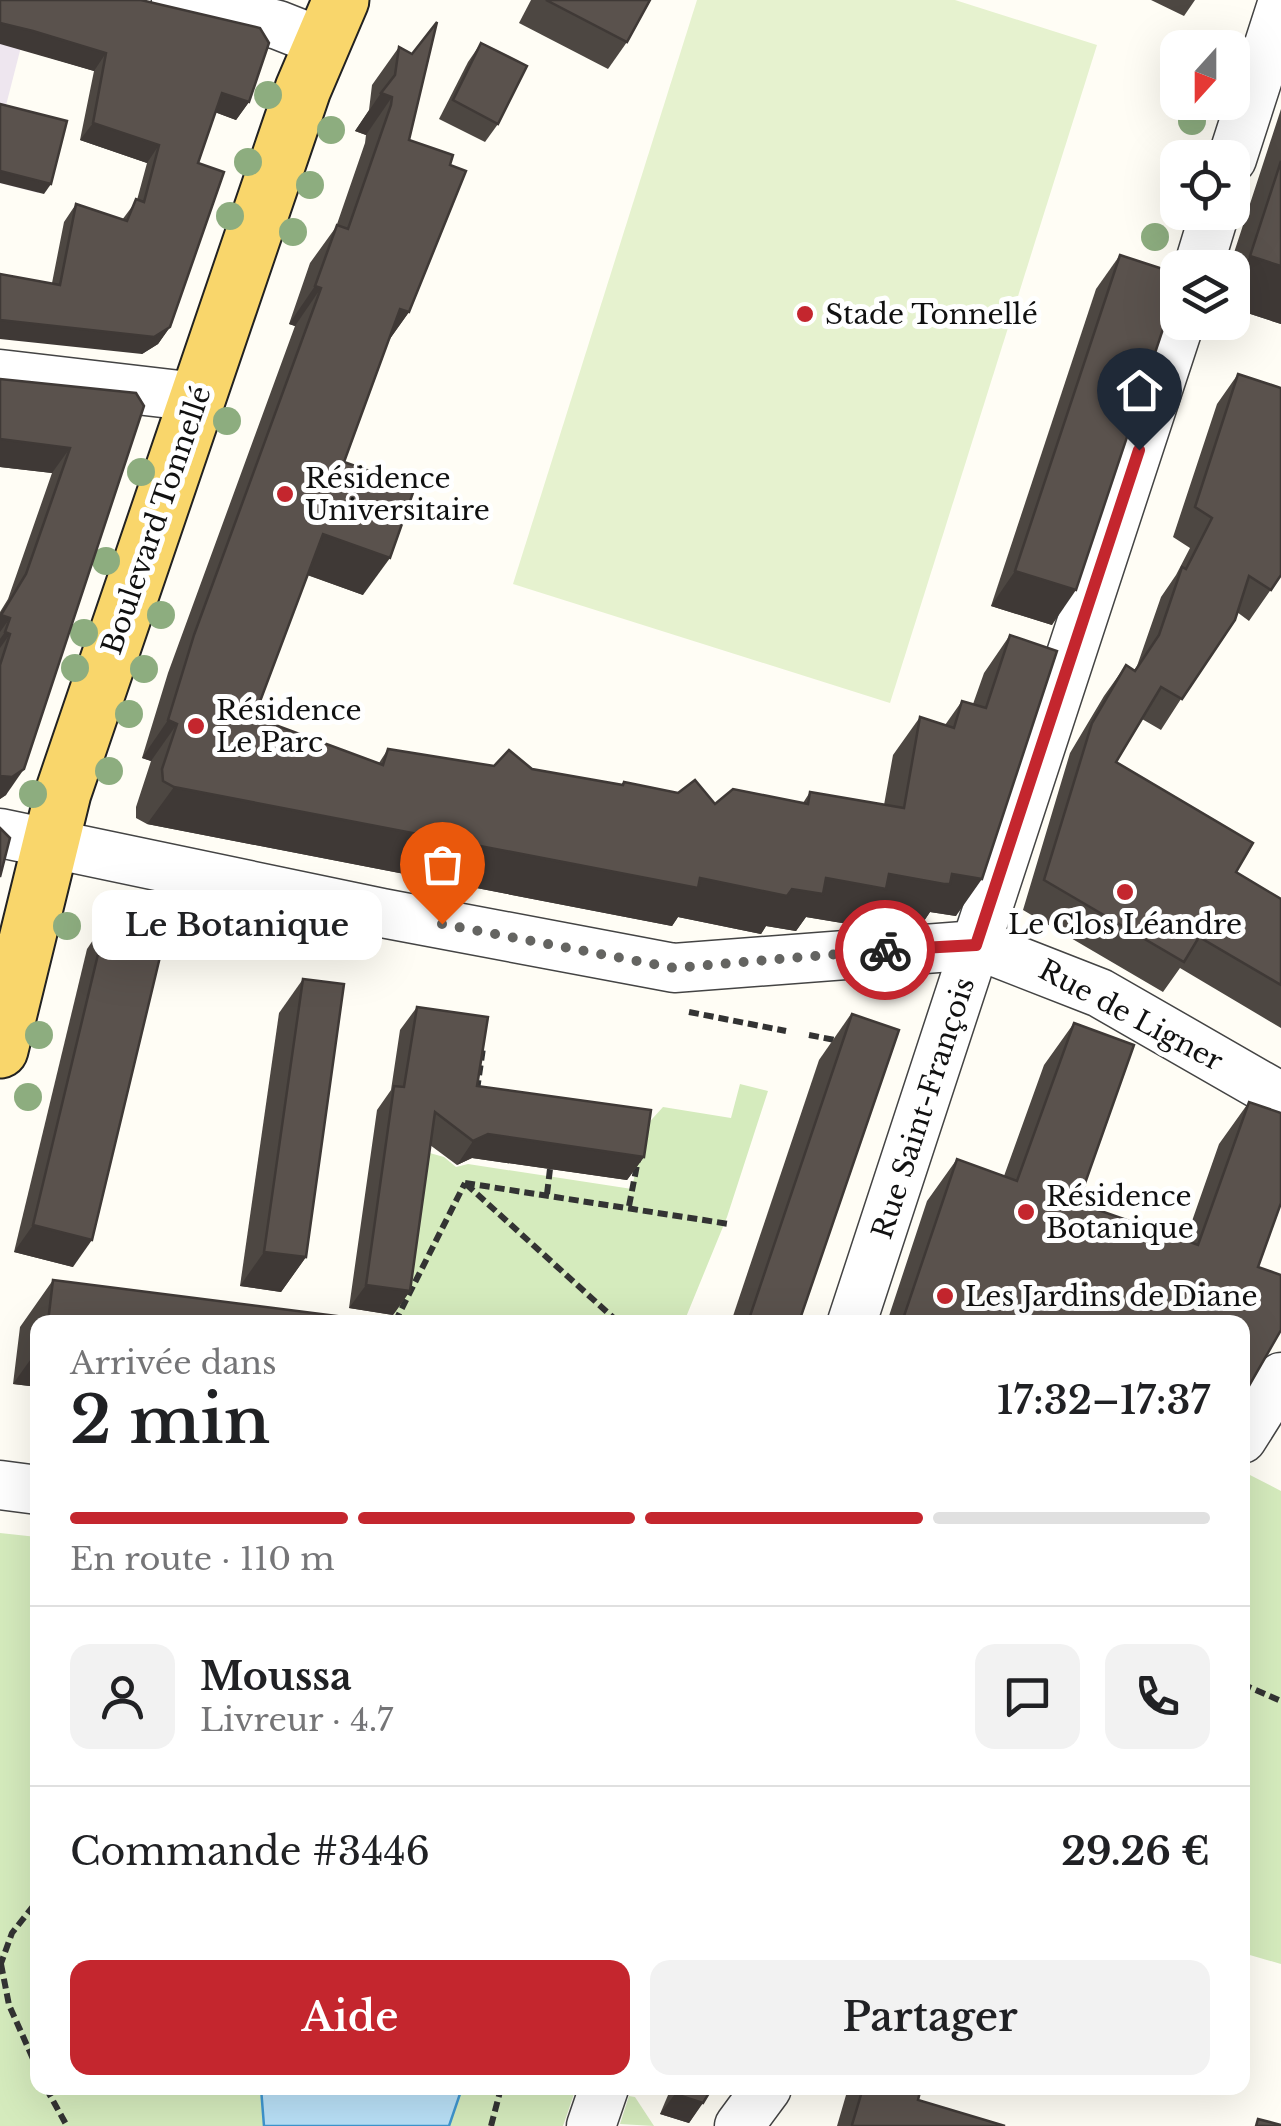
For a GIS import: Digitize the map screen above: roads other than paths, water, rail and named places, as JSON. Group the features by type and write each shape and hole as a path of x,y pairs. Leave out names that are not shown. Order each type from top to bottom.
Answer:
{"main road":[{"name":"Boulevard Tonnellé","path":"0,1050 25,838 197,397 331,21"}],"street":[{"path":"176,0 278,25 331,21"},
{"path":"1238,140 1281,7"},
{"name":"Rue Saint-François","path":"854,1315 1174,340"},
{"path":"0,374 197,397"},
{"path":"25,838 674,968 976,945"},
{"name":"Rue de Ligner","path":"976,945 1100,993 1281,1098"},
{"path":"1250,1426 1281,1377"},
{"path":"0,1485 30,1489"},
{"path":"591,2126 602,2095"},
{"path":"739,2126 762,2095"}],"water":[{"path":"262,2095 460,2095 449,2126 264,2126"}],"place":[{"name":"Stade Tonnellé","path":"805,314"},
{"name":"Résidence Universitaire","path":"285,494"},
{"name":"Résidence Le Parc","path":"196,726"},
{"name":"Le Clos Léandre","path":"1125,892"},
{"name":"Le Botanique","path":"442,924"},
{"name":"Résidence Botanique","path":"1026,1212"},
{"name":"Les Jardins de Diane","path":"945,1296"}]}
